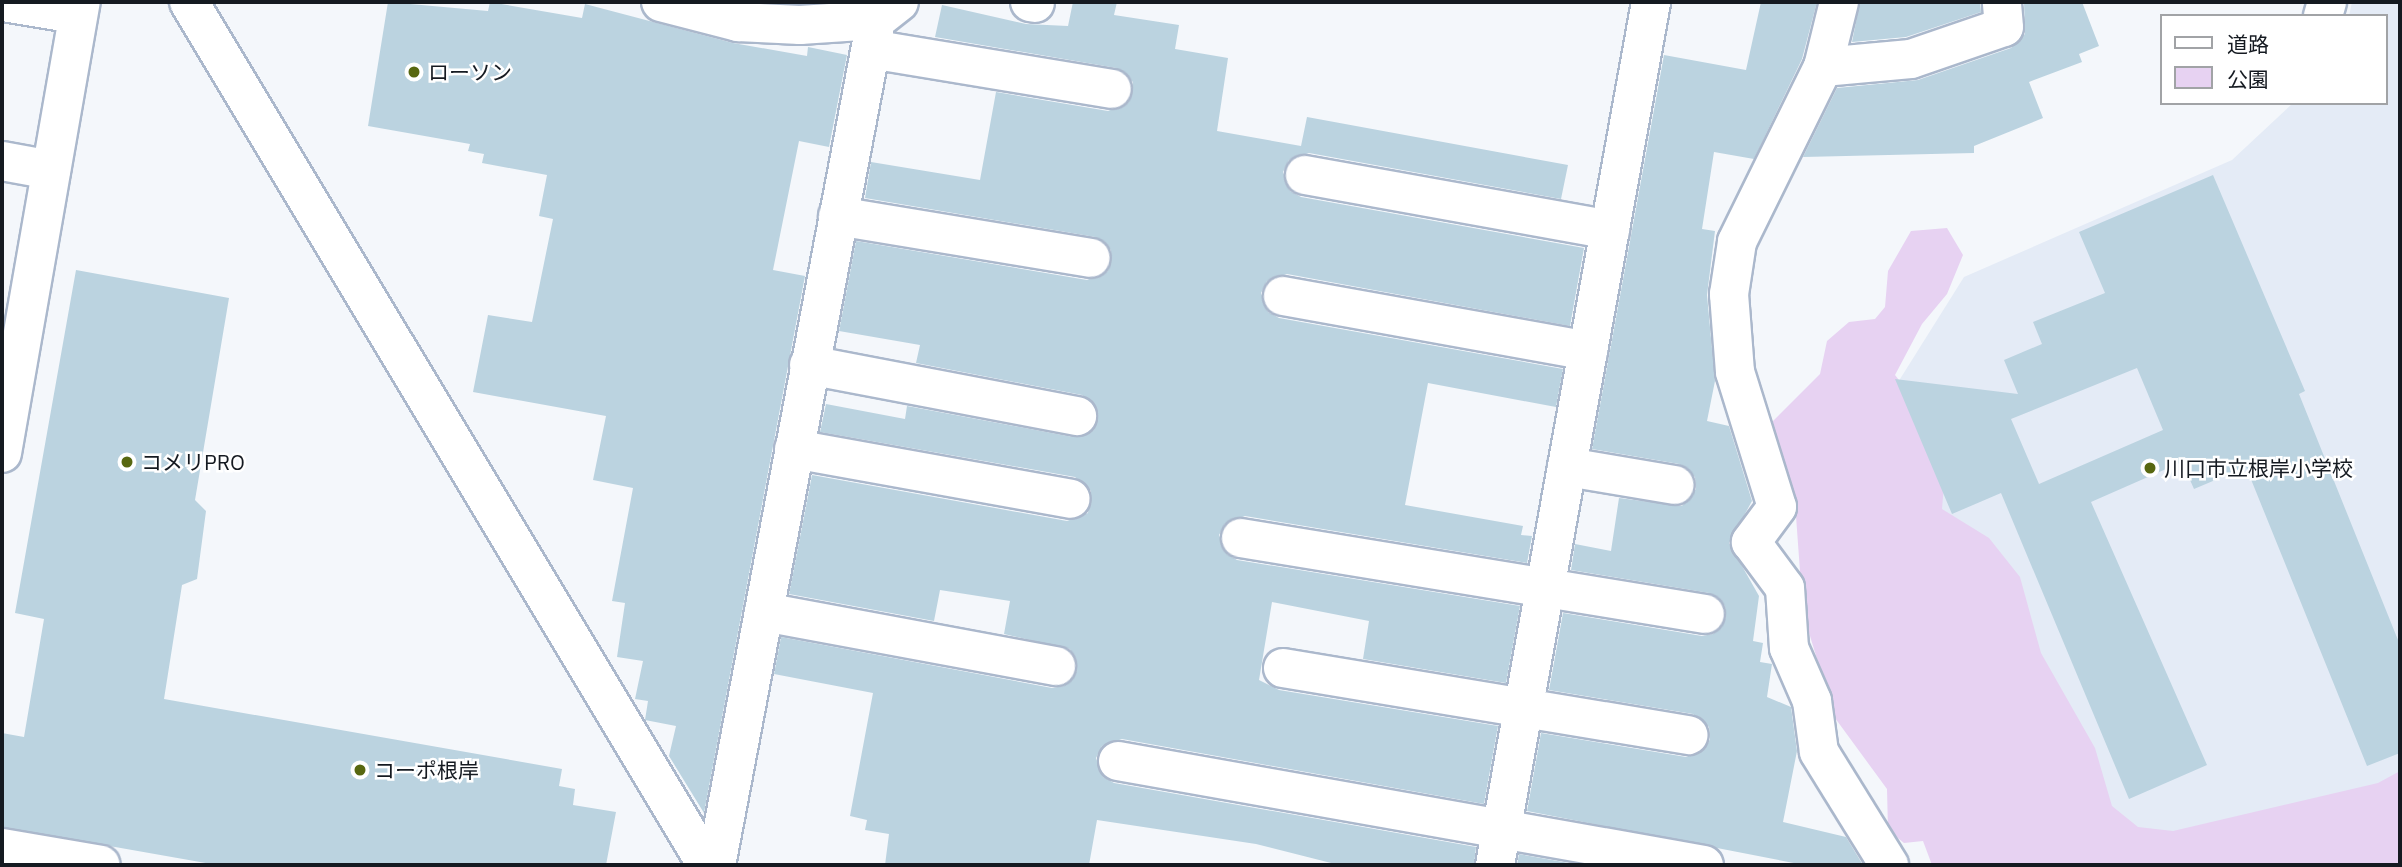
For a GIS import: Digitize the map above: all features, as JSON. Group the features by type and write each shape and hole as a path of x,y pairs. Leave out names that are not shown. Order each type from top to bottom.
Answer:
{"street":[{"path":"2,453 79,8 4,2"},
{"path":"189,2 707,865"},
{"path":"660,2 738,22 882,23 1112,89"},
{"path":"1499,848 1651,2"},
{"path":"1839,2 1824,67 1737,242 1729,294 1735,372 1777,507 1751,542 1785,588 1789,648 1812,701 1819,752 1889,865"},
{"path":"1824,67 1911,59 2004,27 2002,2"},
{"path":"716,865 838,216 882,23"},
{"path":"2,161 51,170"},
{"path":"1305,175 1610,230"},
{"path":"838,216 1091,258"},
{"path":"1283,296 1588,351"},
{"path":"809,365 1077,416"},
{"path":"794,449 1071,499"},
{"path":"1567,467 1675,485"},
{"path":"1241,538 1705,614"},
{"path":"764,612 1056,666"},
{"path":"1283,668 1524,706 1689,736"},
{"path":"1118,761 1499,848 1704,865"},
{"path":"2,848 101,865"}],"shaded area":[{"name":"川口市立根岸小学校","path":"2352,2 2400,2 2400,814 2051,865 1890,395 1964,277 2232,160 2291,105 2388,105 2388,14 2349,14"}],"green space":[{"path":"1947,228 1963,255 1947,294 1922,324 1895,375 1919,406 1945,472 1942,509 1989,538 2020,577 2041,653 2095,748 2112,806 2138,827 2173,831 2378,783 2400,771 2400,865 1932,865 1923,841 1904,843 1888,830 1887,789 1835,718 1803,613 1796,516 1779,477 1768,426 1820,374 1827,341 1849,322 1875,319 1885,307 1888,271 1911,231"}],"building":[{"path":"388,2 488,11 490,2 582,18 585,4 733,43 807,56 808,47 847,55 829,147 799,141 773,270 805,276 704,813 669,756 676,726 645,720 648,701 635,699 643,661 617,657 625,603 612,601 633,488 593,480 606,416 473,392 488,315 532,322 553,219 539,216 547,175 482,163 484,154 468,151 470,144 368,126"},
{"path":"1073,2 1117,2 1114,15 1179,25 1175,49 1228,58 1217,131 1301,146 1307,117 1568,165 1561,199 1309,153 1289,160 1283,172 1290,191 1301,197 1584,248 1570,326 1287,274 1267,281 1261,293 1268,312 1279,318 1563,369 1556,407 1428,383 1405,505 1523,526 1521,535 1532,536 1527,563 1245,516 1225,524 1219,535 1227,554 1237,560 1520,606 1506,683 1363,659 1369,621 1272,602 1259,680 1279,690 1498,726 1484,804 1122,739 1102,746 1096,758 1103,777 1114,783 1476,847 1474,865 1339,865 1256,844 1097,820 1089,865 885,865 889,834 865,830 867,820 850,816 873,693 774,674 781,637 1052,688 1064,686 1077,671 1070,649 1004,634 1010,601 940,590 934,621 789,594 812,475 1067,521 1088,513 1091,491 1075,477 820,432 826,404 905,419 907,406 1073,437 1094,430 1097,408 1082,395 916,363 920,345 839,331 856,241 1087,280 1108,271 1111,250 1095,237 865,198 871,162 980,180 996,92 1108,111 1128,103 1133,82 1116,68 935,37 942,5 1026,24 1068,26"},
{"path":"1761,2 1817,2 1802,59 1754,159 1714,152 1702,229 1715,231 1707,295 1715,381 1707,421 1729,426 1752,501 1729,543 1759,596 1753,641 1763,643 1760,662 1772,664 1767,697 1791,707 1797,751 1783,822 1846,837 1863,865 1804,865 1527,811 1541,733 1686,757 1705,749 1710,739 1709,727 1693,714 1549,690 1563,613 1702,636 1713,634 1726,618 1725,606 1709,593 1571,570 1575,544 1611,551 1619,498 1682,506 1696,489 1695,477 1679,464 1592,449 1664,55 1746,70"},
{"path":"1860,2 1980,2 1981,12 1906,37 1852,42"},
{"path":"2024,2 2082,2 2099,46 2079,54 2082,62 2029,82 2043,118 1974,146 1974,153 1803,157 1837,88 1918,80 2011,48 2025,34"},
{"path":"2213,175 2305,391 2299,394 2400,645 2400,753 2367,766 2246,467 2194,489 2182,462 2091,502 2207,765 2129,799 2001,493 1952,514 1895,379 2018,394 2004,360 2042,344 2033,322 2105,293 2079,232","holes":["2137,368 2163,430 2039,484 2011,419"]},
{"path":"76,270 229,298 195,500 206,511 197,579 182,585 164,699 562,769 559,786 575,789 573,805 616,812 606,865 217,865 2,827 2,733 24,737 44,619 15,613"},
{"path":"1519,854 1580,865 1517,865"}],"place":[{"name":"ローソン","path":"414,72"},
{"name":"コメリPRO","path":"127,462"},
{"name":"川口市立根岸小学校","path":"2150,468"},
{"name":"コーポ根岸","path":"360,770"}]}
